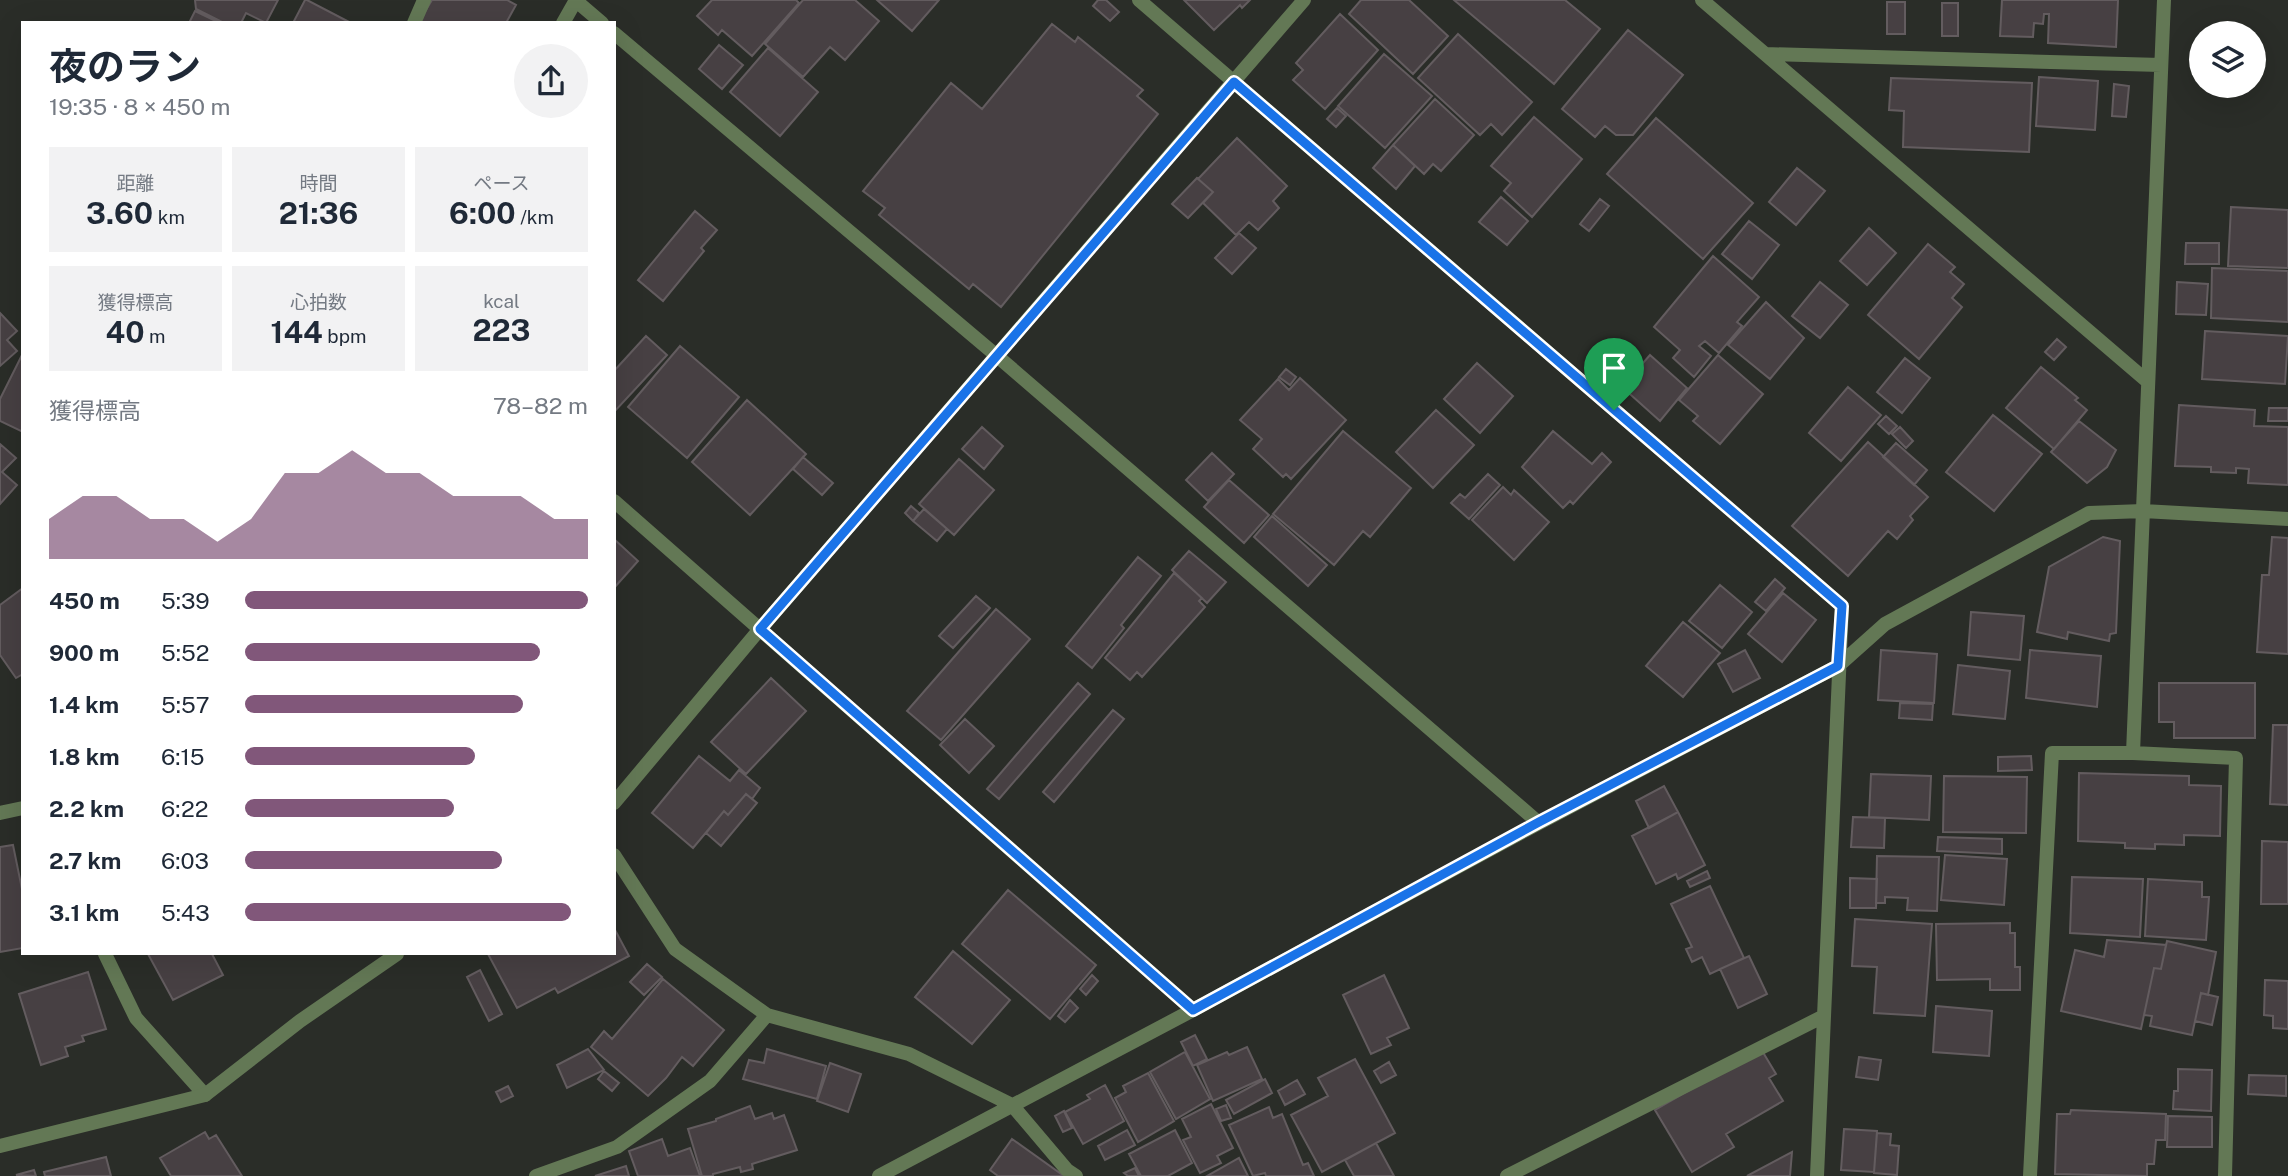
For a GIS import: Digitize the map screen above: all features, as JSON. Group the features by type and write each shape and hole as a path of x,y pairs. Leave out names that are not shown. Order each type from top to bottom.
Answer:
{"street":[{"path":"415,21 424,0"},
{"path":"564,21 575,0 600,21"},
{"path":"1139,0 1842,606 1817,1176"},
{"path":"616,801 760,629 1304,0"},
{"path":"1702,0 2147,381"},
{"path":"2133,753 2164,0"},
{"path":"616,35 997,356 1539,822"},
{"path":"1765,54 2161,65"},
{"path":"616,503 1193,1010"},
{"path":"879,1176 1193,1010 1539,822 1838,666 1885,624 2090,513 2143,511 2288,519"},
{"path":"2030,1176 2052,753 2133,753 2236,758 2225,1176"},
{"path":"0,813 21,808"},
{"path":"616,858 675,949 766,1015 909,1054 1012,1105 1066,1170 1076,1176"},
{"path":"105,955 136,1018 205,1095"},
{"path":"0,1146 205,1095 300,1021 396,955"},
{"path":"536,1176 617,1147 710,1081 766,1015"},
{"path":"1507,1176 1824,1016"}],"building":[{"path":"195,0 278,0 267,21 246,13 242,21 220,21 196,9"},
{"path":"307,0 347,21 294,21"},
{"path":"432,0 507,0 516,5 507,21 419,21"},
{"path":"712,0 796,0 799,3 752,56 722,30 718,35 697,16"},
{"path":"803,0 855,0 879,21 845,60 830,47 803,77 765,44"},
{"path":"877,0 939,0 912,31"},
{"path":"1098,0 1106,0 1119,12 1110,21 1093,6"},
{"path":"1184,0 1250,0 1242,8 1240,5 1214,30"},
{"path":"1361,0 1409,0 1448,36 1413,74 1349,14"},
{"path":"1454,0 1565,0 1600,29 1554,84"},
{"path":"2002,0 2118,0 2116,47 2048,43 2049,14 2044,14 2043,24 2034,23 2033,37 2000,36"},
{"path":"1887,2 1905,2 1905,34 1887,34"},
{"path":"1942,3 1958,3 1958,36 1942,36"},
{"path":"195,11 216,21 190,21"},
{"path":"1340,14 1378,50 1325,109 1293,80 1303,70 1296,63"},
{"path":"1052,24 1075,42 1078,37 1143,90 1137,96 1158,114 1001,307 973,284 969,289 879,215 885,208 863,191 951,83 982,109"},
{"path":"1628,30 1683,75 1633,135 1616,135 1605,126 1595,137 1562,109"},
{"path":"1458,34 1532,102 1502,135 1491,124 1480,135 1418,78"},
{"path":"719,45 743,65 722,89 699,69"},
{"path":"768,48 818,92 780,136 730,92"},
{"path":"1384,54 1432,96 1385,148 1338,106"},
{"path":"2039,77 2098,81 2095,130 2036,126"},
{"path":"1891,78 2032,83 2029,152 1903,147 1904,111 1889,110"},
{"path":"2114,84 2129,86 2126,117 2112,116"},
{"path":"1435,99 1474,135 1441,171 1433,164 1424,174 1393,145"},
{"path":"1337,108 1346,116 1336,127 1327,119"},
{"path":"1534,117 1582,159 1532,217 1504,191 1511,183 1491,166"},
{"path":"1656,118 1753,203 1703,259 1607,174"},
{"path":"1237,138 1287,186 1273,201 1279,208 1258,230 1249,222 1236,235 1203,203 1213,192 1198,179"},
{"path":"1393,145 1415,166 1396,189 1373,168"},
{"path":"1797,168 1825,191 1796,225 1769,202"},
{"path":"1197,178 1213,192 1188,218 1172,204"},
{"path":"1501,197 1528,221 1507,245 1479,222"},
{"path":"1600,199 1609,206 1589,231 1580,224"},
{"path":"2231,207 2288,210 2288,268 2228,266"},
{"path":"695,211 717,230 701,248 704,251 663,301 638,280"},
{"path":"1749,221 1779,245 1752,279 1722,254"},
{"path":"1869,228 1896,253 1867,285 1840,261"},
{"path":"1239,233 1256,248 1232,274 1215,258"},
{"path":"2186,243 2219,243 2219,264 2185,264"},
{"path":"1928,244 1955,267 1950,272 1964,284 1952,298 1962,307 1919,359 1868,315"},
{"path":"1713,256 1759,297 1737,322 1742,326 1719,353 1705,341 1699,346 1711,356 1694,377 1673,358 1680,350 1654,327"},
{"path":"2212,268 2288,271 2288,322 2211,318"},
{"path":"1820,282 1848,305 1820,338 1792,316"},
{"path":"2177,282 2208,284 2206,315 2176,314"},
{"path":"1766,302 1804,338 1770,379 1728,345"},
{"path":"0,313 17,331 7,340 17,351 0,366"},
{"path":"2205,331 2288,336 2285,384 2202,379"},
{"path":"646,336 667,355 616,410 616,369"},
{"path":"2057,339 2066,347 2054,360 2045,352"},
{"path":"680,346 739,397 687,458 628,407"},
{"path":"1650,355 1687,388 1660,421 1622,387"},
{"path":"1718,355 1763,394 1720,444 1693,421 1698,416 1679,400"},
{"path":"21,357 21,431 0,421 0,399"},
{"path":"1905,358 1930,378 1902,413 1877,392"},
{"path":"1477,363 1513,396 1480,433 1444,399"},
{"path":"2041,367 2078,398 2075,400 2087,410 2054,449 2006,408"},
{"path":"1286,369 1296,377 1290,385 1279,377"},
{"path":"1300,378 1346,420 1291,479 1286,474 1283,477 1253,449 1262,439 1240,420 1278,379 1289,390"},
{"path":"1848,387 1881,415 1841,461 1809,433"},
{"path":"747,400 806,454 750,515 692,462"},
{"path":"2179,405 2255,410 2254,426 2288,427 2288,485 2248,483 2249,469 2236,468 2236,473 2211,472 2211,467 2175,466"},
{"path":"2269,408 2288,408 2288,421 2268,421"},
{"path":"1436,410 1474,445 1433,488 1396,452"},
{"path":"1993,415 2042,454 1994,511 1946,472"},
{"path":"1886,416 1897,426 1889,434 1878,424"},
{"path":"2079,421 2116,450 2107,467 2087,483 2051,452"},
{"path":"982,427 1003,446 984,469 962,449"},
{"path":"1900,427 1913,441 1906,448 1892,434"},
{"path":"1343,431 1411,488 1370,537 1363,531 1334,565 1273,514"},
{"path":"1553,431 1592,464 1602,453 1611,462 1573,504 1570,501 1563,508 1522,467"},
{"path":"1868,442 1928,497 1910,516 1913,520 1897,539 1888,531 1848,576 1792,526"},
{"path":"1896,443 1927,470 1914,485 1883,457"},
{"path":"0,444 16,458 2,472 17,485 0,504"},
{"path":"1212,453 1234,474 1208,501 1186,480"},
{"path":"803,457 833,483 822,495 793,469"},
{"path":"959,459 994,490 954,535 919,504"},
{"path":"1488,474 1500,485 1469,519 1451,503 1460,494 1465,498"},
{"path":"1229,480 1269,515 1244,543 1204,507"},
{"path":"1503,487 1511,495 1514,490 1549,522 1514,560 1472,520"},
{"path":"911,506 919,513 913,521 905,513"},
{"path":"924,509 947,529 937,541 913,521"},
{"path":"1272,516 1327,565 1308,586 1254,537"},
{"path":"2103,537 2120,541 2116,633 2110,634 2109,641 2068,632 2067,639 2037,632 2049,567"},
{"path":"2272,537 2288,538 2288,654 2257,652 2262,575 2269,575"},
{"path":"616,541 638,561 616,586"},
{"path":"1189,551 1226,582 1207,603 1172,570"},
{"path":"1138,557 1161,576 1121,625 1124,628 1092,668 1066,646"},
{"path":"1174,573 1202,598 1199,601 1205,607 1142,677 1137,672 1130,680 1105,658"},
{"path":"1775,579 1785,588 1766,611 1755,602"},
{"path":"1720,585 1752,612 1722,648 1689,621"},
{"path":"21,589 21,675 16,678 0,655 0,605"},
{"path":"1783,593 1816,620 1782,662 1748,634"},
{"path":"976,596 990,608 953,648 939,636"},
{"path":"996,609 1030,639 941,740 907,711"},
{"path":"1971,612 2024,616 2020,660 1968,655"},
{"path":"1683,622 1720,653 1683,697 1646,666"},
{"path":"1745,650 1760,678 1733,692 1718,664"},
{"path":"1881,650 1937,654 1934,703 1878,700"},
{"path":"2030,650 2101,656 2097,707 2026,698"},
{"path":"1958,665 2010,671 2005,719 1953,714"},
{"path":"771,678 806,711 746,774 711,742"},
{"path":"1078,683 1090,694 999,799 987,789"},
{"path":"2159,683 2255,683 2255,738 2174,738 2174,722 2159,722"},
{"path":"1900,703 1933,704 1932,720 1899,718"},
{"path":"1113,710 1124,719 1054,802 1043,792"},
{"path":"965,719 994,746 969,773 940,745"},
{"path":"2273,725 2288,725 2288,805 2270,804"},
{"path":"699,756 730,781 739,770 760,788 752,799 746,794 728,815 724,811 693,848 652,813"},
{"path":"2031,756 2032,770 1998,771 1998,757"},
{"path":"2079,773 2189,776 2189,785 2221,786 2220,836 2184,835 2184,845 2155,844 2155,849 2125,848 2125,843 2078,841"},
{"path":"1871,774 1931,776 1929,820 1869,817"},
{"path":"1944,776 2027,777 2026,833 1943,832"},
{"path":"1664,786 1678,812 1649,828 1636,801"},
{"path":"746,794 757,803 721,846 706,833 724,811 728,815"},
{"path":"1678,812 1705,865 1678,879 1676,874 1656,884 1632,836"},
{"path":"1853,817 1885,818 1884,848 1851,847"},
{"path":"1938,837 2002,839 2002,854 1937,851"},
{"path":"2262,841 2288,842 2288,904 2261,904"},
{"path":"13,845 21,884 21,948 0,952 0,847"},
{"path":"1945,855 2007,859 2004,905 1941,900"},
{"path":"1877,856 1939,857 1937,911 1907,910 1908,898 1885,897 1885,903 1876,903"},
{"path":"1707,871 1710,878 1690,887 1687,881"},
{"path":"2072,877 2143,879 2140,937 2070,933"},
{"path":"1850,878 1877,879 1876,908 1850,908"},
{"path":"2148,879 2202,882 2202,897 2209,897 2206,940 2145,936"},
{"path":"1710,886 1744,958 1710,974 1702,957 1692,962 1686,949 1692,947 1671,904"},
{"path":"1008,890 1096,965 1050,1019 962,944"},
{"path":"1855,919 1932,924 1925,1016 1874,1013 1877,967 1852,966"},
{"path":"2010,923 2010,933 2015,933 2015,967 2020,967 2020,990 1990,990 1990,979 1937,980 1936,924"},
{"path":"616,932 629,956 558,993 555,988 517,1008 489,955 616,955"},
{"path":"2107,940 2166,945 2161,969 2154,968 2141,1029 2061,1011 2075,950 2104,957"},
{"path":"2167,941 2216,952 2208,995 2201,993 2192,1035 2150,1026 2152,1016 2144,1015 2154,968 2161,969"},
{"path":"953,951 1010,1000 972,1044 915,997"},
{"path":"149,955 213,955 223,975 173,1000"},
{"path":"1749,956 1767,994 1738,1008 1720,969"},
{"path":"647,964 662,977 644,995 630,982"},
{"path":"480,970 502,1014 489,1021 467,977"},
{"path":"88,972 106,1029 82,1036 84,1041 65,1047 68,1056 41,1065 19,994"},
{"path":"1092,975 1098,981 1086,995 1080,989"},
{"path":"1384,975 1409,1028 1387,1038 1391,1045 1371,1054 1343,995"},
{"path":"663,979 724,1030 693,1066 682,1057 648,1096 591,1047 604,1031 612,1039"},
{"path":"2265,980 2288,981 2288,1029 2273,1028 2273,1016 2264,1015"},
{"path":"2201,993 2218,997 2212,1025 2195,1021"},
{"path":"1070,1000 1078,1008 1065,1022 1058,1016"},
{"path":"1936,1006 1992,1011 1989,1056 1933,1052"},
{"path":"1195,1035 1207,1059 1193,1066 1181,1042"},
{"path":"1247,1047 1262,1079 1213,1101 1197,1065"},
{"path":"588,1049 604,1070 567,1088 557,1065"},
{"path":"767,1049 826,1066 817,1099 743,1079 749,1060 764,1063"},
{"path":"1761,1049 1776,1074 1769,1078 1783,1101 1726,1134 1734,1147 1692,1172 1655,1110"},
{"path":"1185,1052 1210,1099 1176,1119 1150,1072"},
{"path":"1859,1057 1881,1060 1878,1080 1856,1077"},
{"path":"1355,1059 1395,1133 1322,1172 1291,1115 1328,1096 1318,1078"},
{"path":"1389,1062 1396,1075 1381,1083 1374,1071"},
{"path":"830,1063 861,1074 848,1112 817,1101"},
{"path":"2178,1069 2212,1070 2211,1111 2173,1109 2174,1091 2178,1091"},
{"path":"604,1071 619,1083 612,1091 598,1079"},
{"path":"1148,1073 1174,1121 1138,1142 1115,1098 1126,1092 1123,1086"},
{"path":"2249,1075 2286,1076 2286,1096 2248,1094"},
{"path":"1265,1079 1272,1093 1234,1114 1226,1100"},
{"path":"1297,1080 1305,1094 1285,1105 1278,1091"},
{"path":"1105,1085 1124,1121 1083,1144 1065,1112 1090,1099 1087,1095"},
{"path":"508,1086 513,1096 501,1102 496,1092"},
{"path":"1211,1104 1233,1148 1217,1156 1221,1163 1200,1173 1183,1140 1191,1137 1182,1119"},
{"path":"1226,1105 1231,1118 1221,1121 1216,1109"},
{"path":"750,1106 755,1119 772,1113 774,1119 784,1115 797,1150 752,1164 753,1169 741,1172 740,1167 713,1176 702,1176 688,1129 716,1121"},
{"path":"1269,1107 1273,1118 1282,1114 1303,1165 1308,1163 1314,1176 1266,1176 1265,1173 1253,1176 1229,1125"},
{"path":"2071,1110 2166,1114 2165,1140 2156,1140 2154,1164 2147,1164 2147,1176 2055,1174 2057,1114 2070,1114"},
{"path":"1064,1111 1072,1128 1063,1132 1055,1116"},
{"path":"2168,1116 2212,1117 2212,1147 2167,1147"},
{"path":"1844,1129 1877,1131 1874,1172 1841,1170"},
{"path":"1127,1130 1135,1145 1105,1160 1098,1146"},
{"path":"1175,1130 1192,1163 1168,1176 1141,1176 1129,1154"},
{"path":"205,1132 209,1139 216,1135 242,1176 171,1176 160,1158"},
{"path":"1877,1133 1891,1134 1890,1145 1899,1146 1897,1175 1874,1173"},
{"path":"662,1139 668,1156 690,1148 700,1176 638,1176 629,1151"},
{"path":"1012,1139 1064,1176 998,1176 990,1170"},
{"path":"1376,1143 1394,1176 1354,1176 1345,1160"},
{"path":"1792,1152 1790,1176 1747,1176"},
{"path":"106,1157 111,1176 45,1176 44,1172"},
{"path":"1239,1158 1248,1176 1207,1176"},
{"path":"626,1166 629,1176 595,1176"},
{"path":"1135,1168 1139,1176 1128,1176 1124,1173"},
{"path":"34,1170 36,1176 16,1175"}],"route":[{"path":"1234,82 1614,410 1842,606 1838,666 1539,822 1193,1010 760,629 1234,82"}]}
